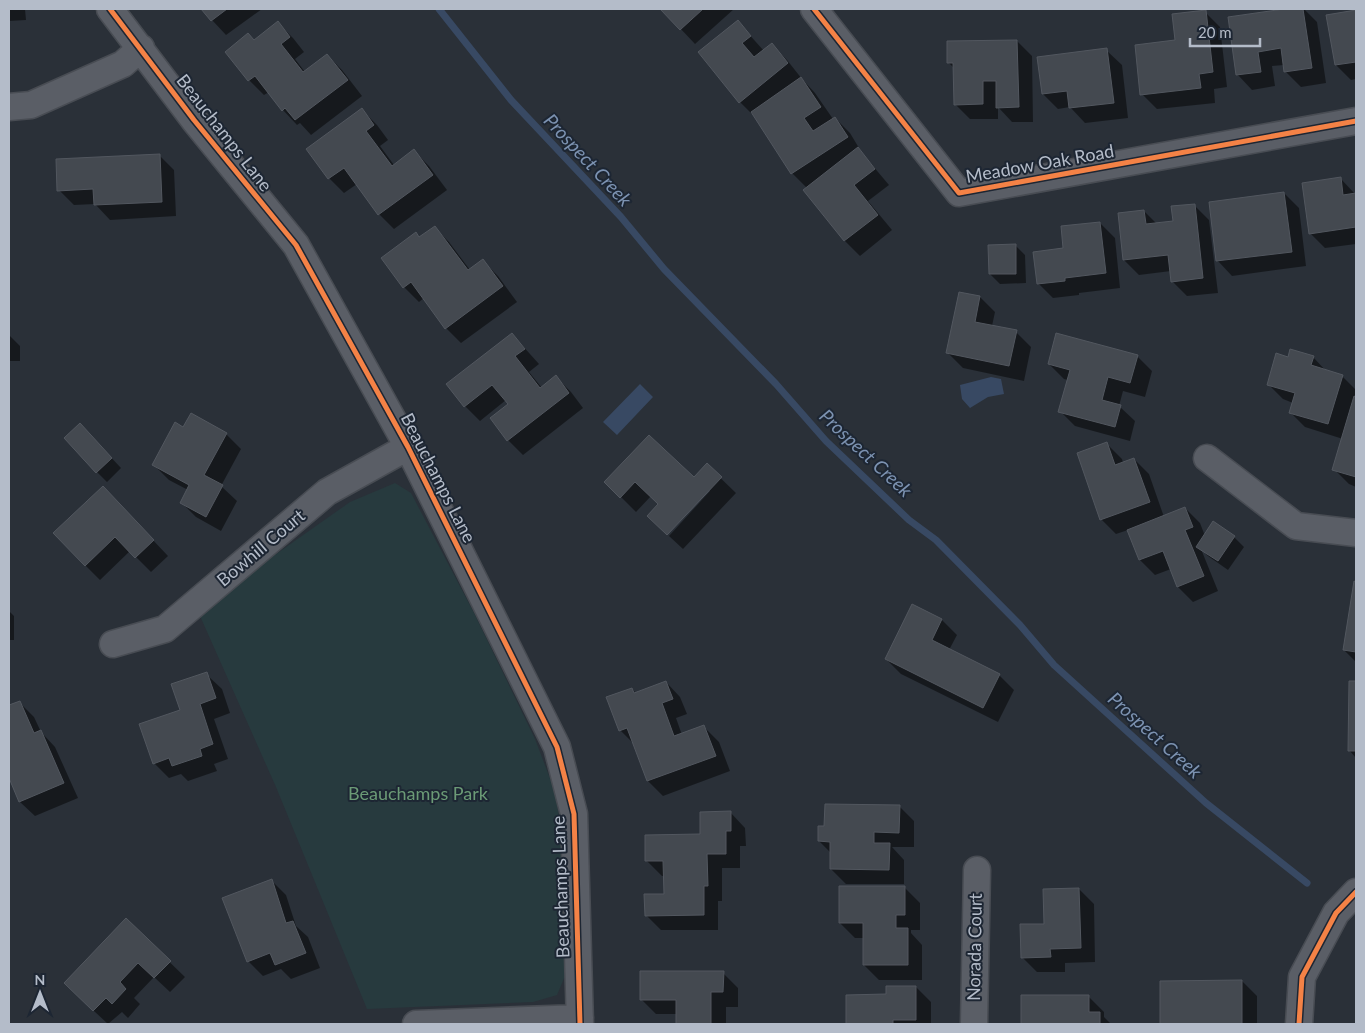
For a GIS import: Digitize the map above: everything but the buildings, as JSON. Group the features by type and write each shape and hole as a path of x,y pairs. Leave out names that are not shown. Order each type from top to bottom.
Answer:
{"street":[{"name":"Beauchamps Lane","path":"110,9 194,120 296,245 408,448 557,747 574,814 580,1021"},
{"name":"Meadow Oak Road","path":"814,9 959,192 1356,121"},
{"path":"9,107 31,105 123,64 140,48"},
{"name":"Bowhill Court","path":"113,644 165,629 327,492 408,448"},
{"path":"1207,458 1296,526 1356,533"},
{"name":"Norada Court","path":"974,1024 977,870"},
{"path":"1300,1024 1302,977 1336,913 1356,892"},
{"path":"416,1024 580,1021"}],"green space":[{"name":"Beauchamps Park","path":"395,483 411,493 474,613 535,739 554,789 562,831 565,976 557,995 533,1002 367,1009 276,787 200,616 272,557 350,502"}],"water":[{"path":"991,377 1001,379 1004,394 988,397 970,408 962,399 960,385"},
{"path":"640,384 653,397 617,435 603,422"}],"waterway":[{"name":"Prospect Creek","path":"439,9 511,100 621,217 664,269 776,384 826,441 909,520 936,540 1020,625 1054,665 1206,803 1307,883"}],"cycle path":[{"path":"110,9 194,120 296,245 408,447 557,747 574,814 580,1024"},
{"path":"814,9 959,193 1356,121"},
{"path":"1299,1024 1302,977 1336,913 1356,892"}]}
